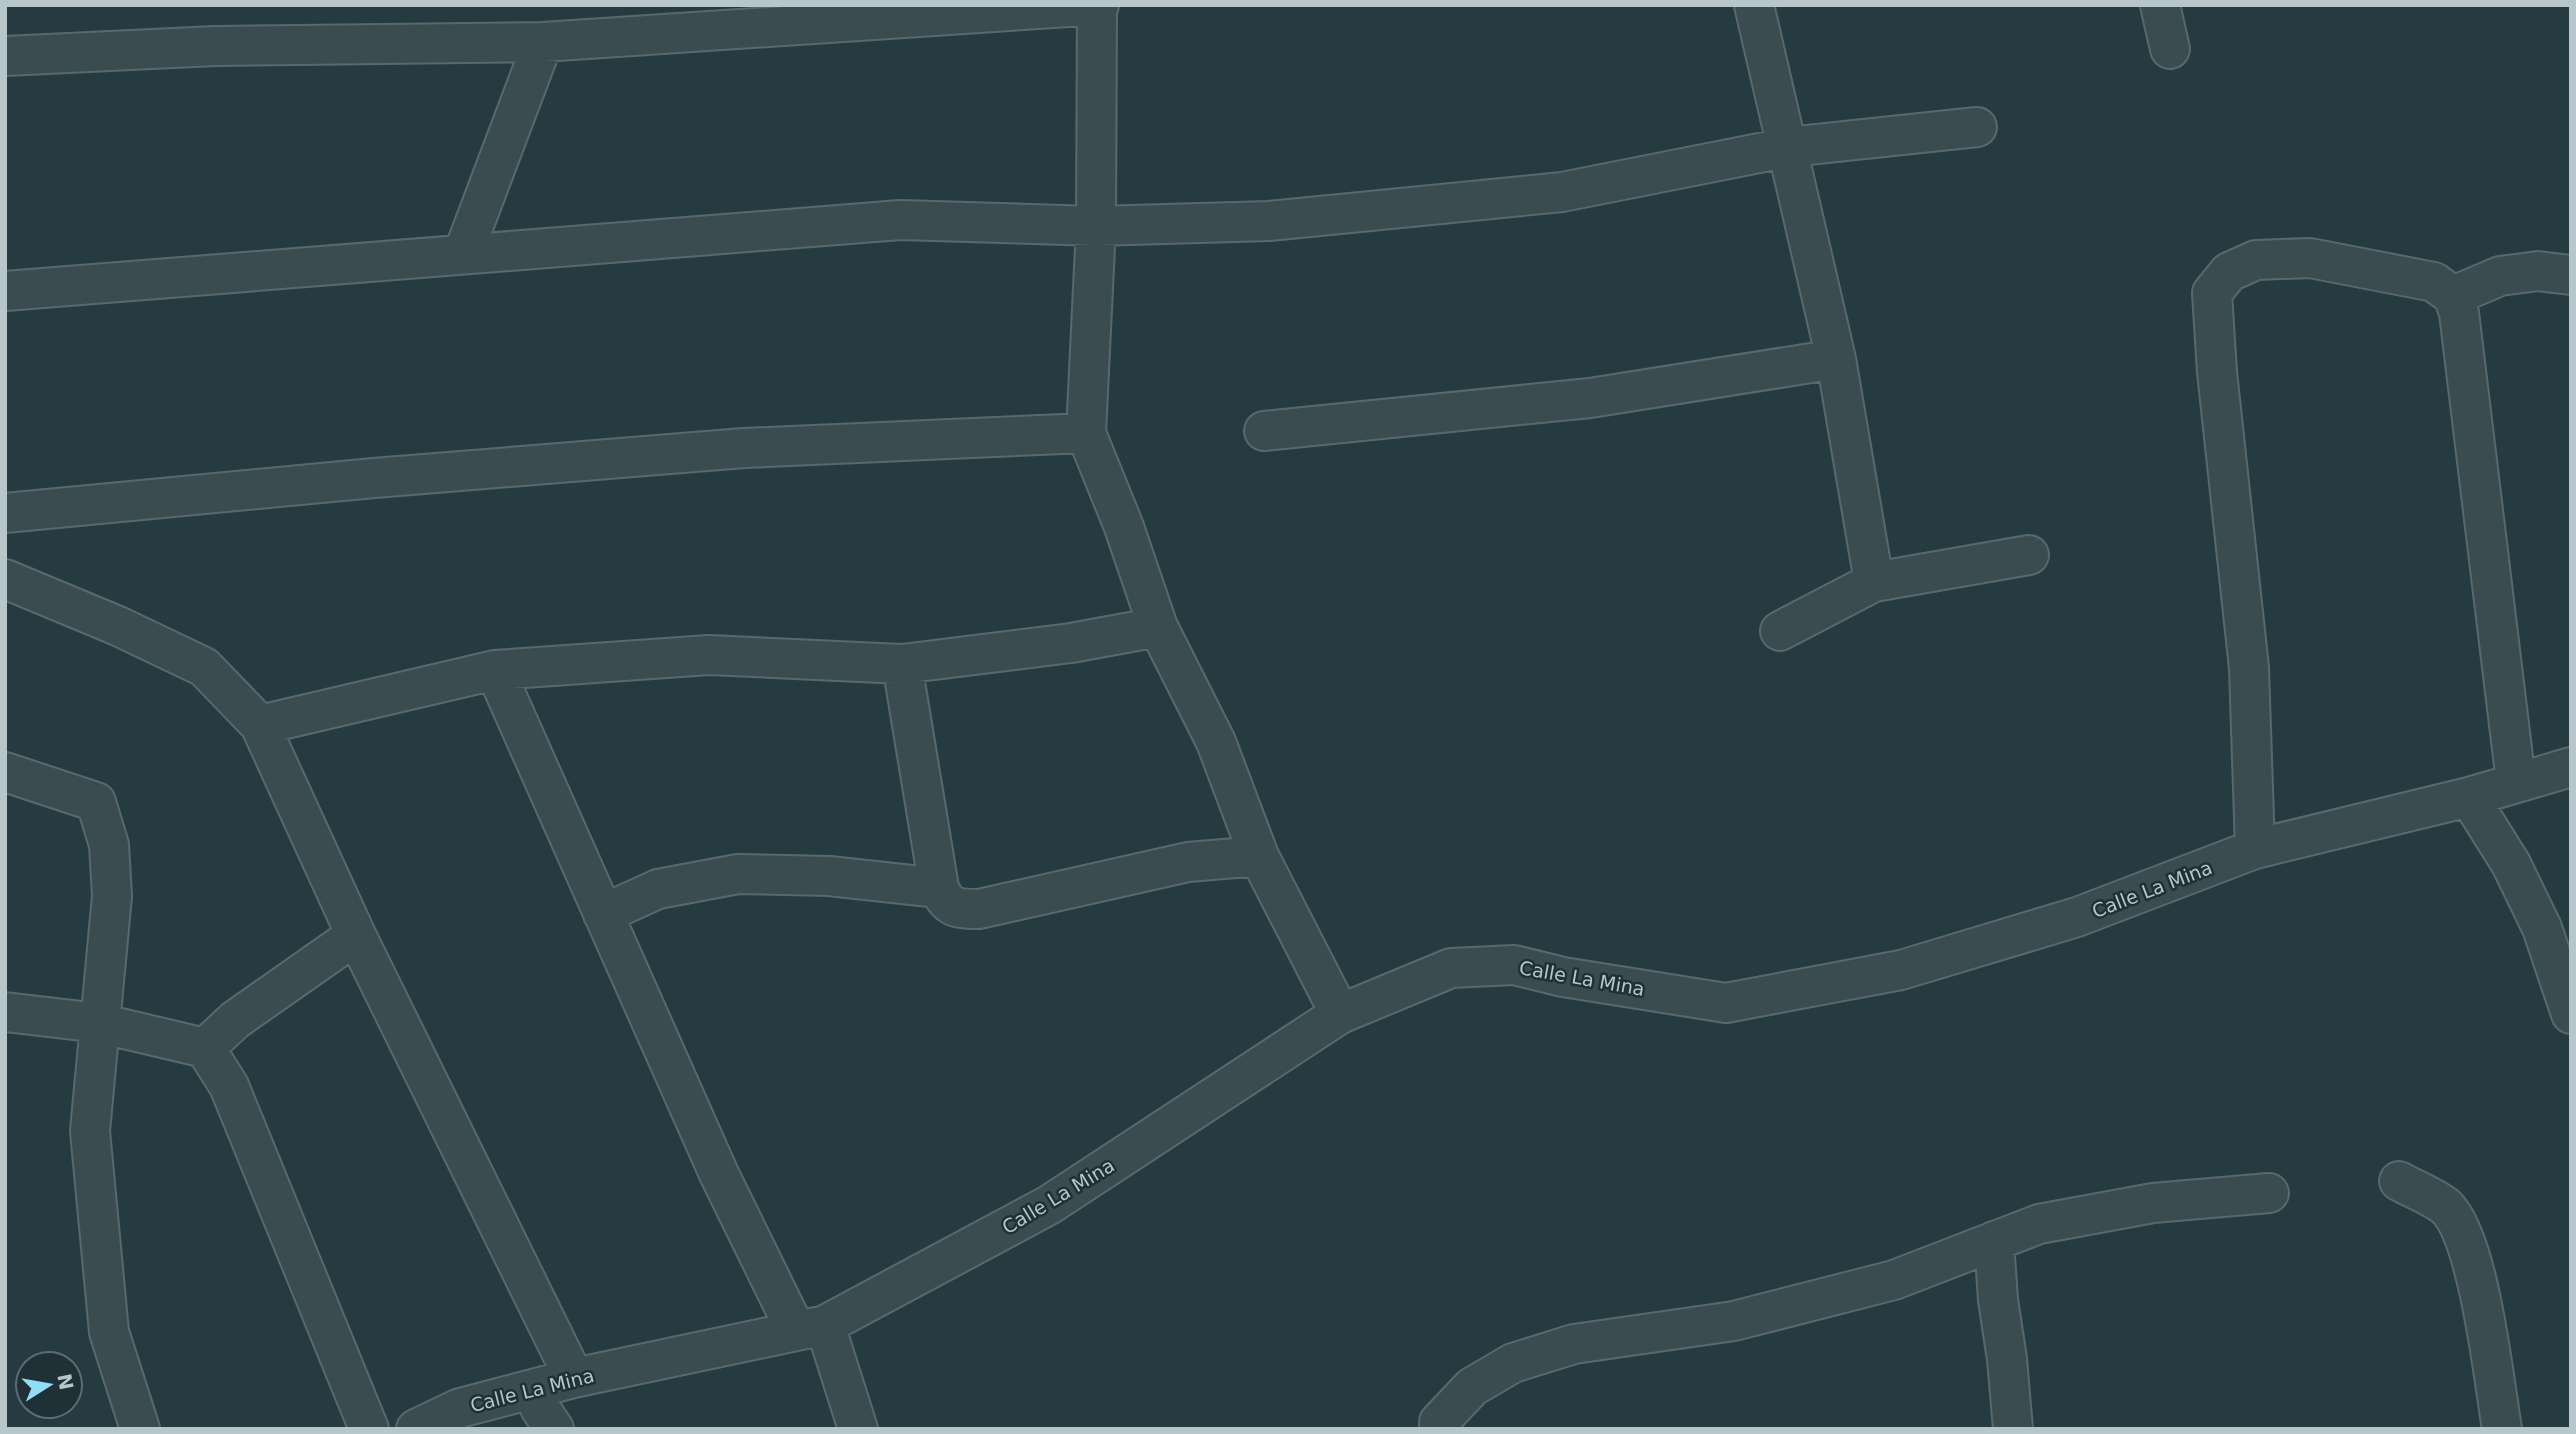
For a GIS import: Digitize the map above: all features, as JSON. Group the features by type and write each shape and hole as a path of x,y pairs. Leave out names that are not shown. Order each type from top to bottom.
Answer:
{"street":[{"path":"5,56 215,46 543,42 1098,5 1096,226 1086,433 1124,527 1158,627 1216,742 1259,856 1340,1014"},
{"path":"1754,5 1836,359 1874,582"},
{"path":"2160,5 2170,48"},
{"path":"463,254 543,42"},
{"path":"5,291 900,219 1096,226 1269,221 1562,192 1788,147 1977,127"},
{"path":"2255,849 2249,668 2217,372 2212,293 2229,272 2256,260 2310,257 2434,282 2453,296 2459,313 2516,782"},
{"path":"2453,296 2500,276 2538,271 2571,275"},
{"path":"1264,430 1590,398 1836,359"},
{"path":"5,513 387,476 744,448 1086,433"},
{"path":"1780,631 1874,582 2029,555"},
{"path":"5,579 118,626 204,667 260,725 356,935 574,1378"},
{"path":"260,725 495,670 709,655 902,664 1071,643 1158,627"},
{"path":"902,664 939,888 944,901 959,909 979,909 1188,862 1259,856"},
{"path":"495,670 719,1174 811,1328 858,1429"},
{"name":"Calle La Mina","path":"416,1429 460,1408 539,1414 574,1378 811,1328 1049,1205 1340,1014 1451,968 1514,965 1563,977 1726,1003 1901,970 2077,917 2255,849 2469,797 2571,767"},
{"path":"5,772 96,802 109,845 112,897 90,1131 109,1332 140,1429"},
{"path":"2469,797 2511,864 2542,928 2571,1014"},
{"path":"603,914 658,889 738,874 829,876 939,888"},
{"path":"205,1048 235,1020 356,935"},
{"path":"5,1012 99,1023 205,1048 229,1086 369,1429"},
{"path":"2399,1181 2446,1208 2466,1240 2484,1316 2502,1429"},
{"path":"1439,1429 1439,1422 1472,1387 1513,1363 1574,1344 1748,1317 1894,1280 2039,1224 2153,1203 2269,1193"},
{"path":"1994,1241 2013,1429"}]}
